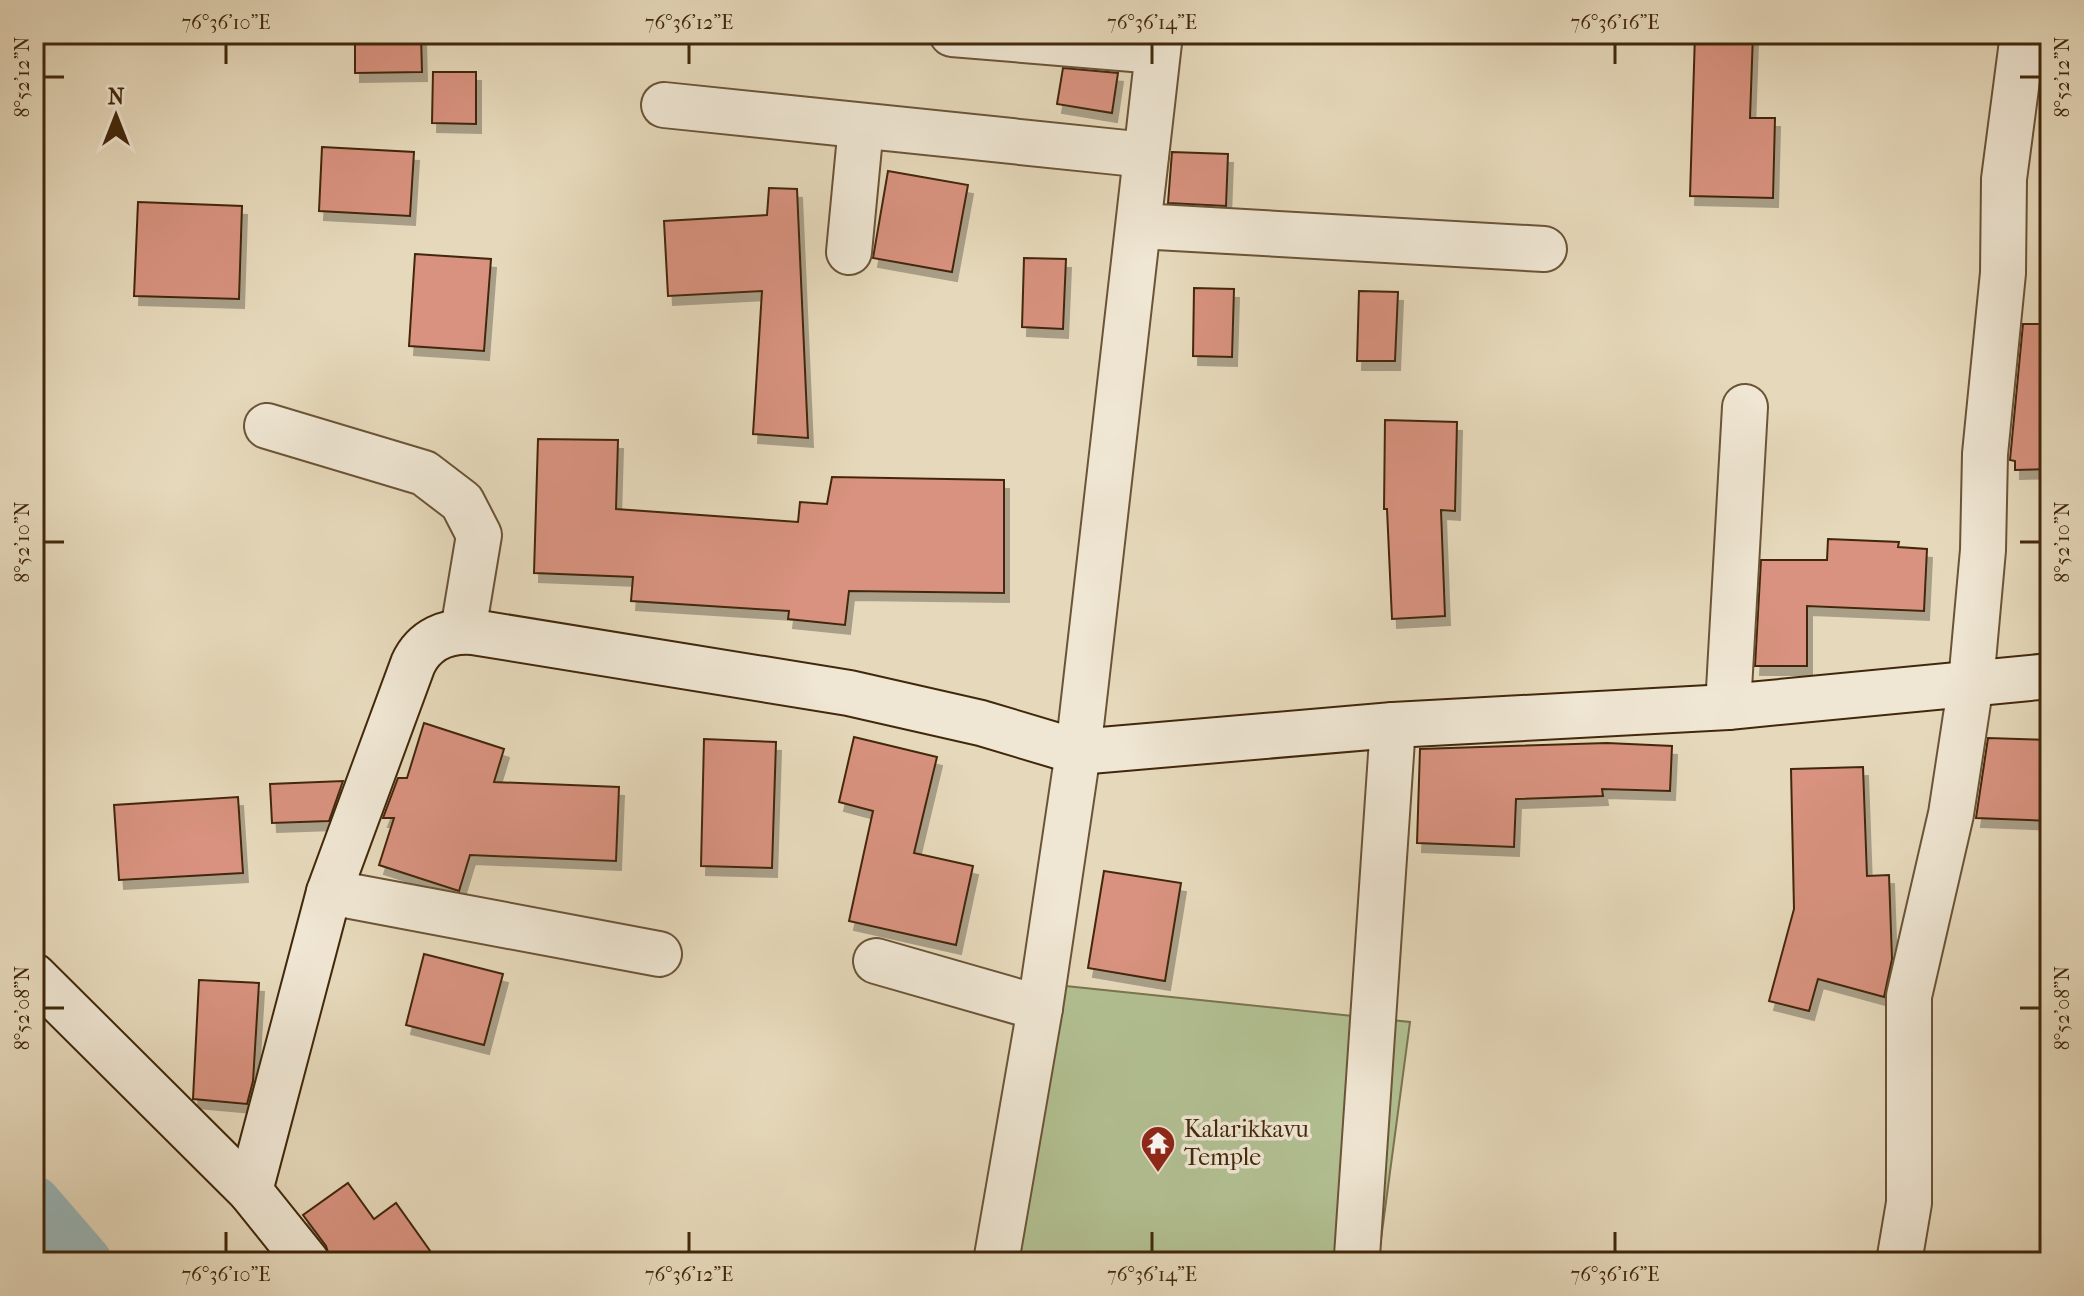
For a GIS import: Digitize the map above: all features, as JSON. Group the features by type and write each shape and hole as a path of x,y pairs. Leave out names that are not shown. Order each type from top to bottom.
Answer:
{"street":[{"path":"952,34 1158,43 1078,752 1040,1008 996,1262"},
{"path":"1899,1262 1909,1203 1909,996 1951,814 1971,683 1983,550 1985,454 2003,273 2004,179 2023,34"},
{"path":"664,105 1146,155"},
{"path":"849,252 861,126"},
{"path":"1139,226 1544,249"},
{"path":"1728,707 1745,407"},
{"path":"267,426 424,473 462,502 479,535 463,631"},
{"path":"250,1191 329,892 417,656 438,638 463,631 849,693 981,723 1078,752 1393,725 1728,707 2050,676"},
{"path":"1357,1256 1393,725"},
{"path":"329,892 659,954"},
{"path":"876,961 1040,1008"},
{"path":"34,976 250,1191 307,1262"}],"green space":[{"path":"1056,985 1410,1022 1378,1262 1014,1262"}],"building":[{"path":"355,34 421,34 422,72 355,73"},
{"path":"1695,34 1753,34 1750,118 1775,118 1773,198 1690,196"},
{"path":"1063,68 1118,73 1112,113 1057,104"},
{"path":"433,72 476,72 476,124 432,123"},
{"path":"322,147 414,152 410,216 319,211"},
{"path":"1172,152 1228,154 1226,206 1168,203"},
{"path":"888,171 968,185 952,272 873,258"},
{"path":"769,188 797,189 808,438 753,434 762,291 668,296 664,221 767,215"},
{"path":"138,202 242,206 239,299 134,296"},
{"path":"415,254 491,259 484,351 409,346"},
{"path":"1024,258 1066,259 1063,329 1022,327"},
{"path":"1194,288 1234,289 1232,357 1193,356"},
{"path":"1359,291 1398,292 1395,361 1357,361"},
{"path":"2023,324 2050,324 2050,469 2015,470 2015,461 2010,460"},
{"path":"1385,420 1457,422 1455,511 1441,510 1445,616 1392,619 1387,509 1384,509"},
{"path":"538,439 618,440 616,509 798,522 800,502 827,504 832,477 1004,480 1004,593 849,591 845,625 788,619 789,611 631,601 633,577 534,573"},
{"path":"1828,539 1899,542 1898,547 1927,549 1924,611 1807,606 1807,666 1755,666 1761,560 1827,560"},
{"path":"424,723 504,749 494,782 619,787 616,861 470,855 459,891 379,865 394,818 383,818 398,778 407,778"},
{"path":"854,737 937,757 914,853 973,866 956,945 849,921 873,811 839,802"},
{"path":"1988,738 2050,740 2050,821 1976,818"},
{"path":"704,739 776,742 772,868 701,866"},
{"path":"1607,743 1672,746 1670,791 1602,789 1603,796 1516,799 1514,847 1417,843 1420,749"},
{"path":"1863,767 1867,876 1889,875 1892,959 1884,997 1818,979 1809,1011 1769,1001 1794,909 1791,769"},
{"path":"343,781 329,821 272,823 270,784"},
{"path":"238,797 243,873 119,880 114,805"},
{"path":"1104,871 1181,883 1165,981 1088,968"},
{"path":"424,954 503,974 484,1045 406,1025"},
{"path":"199,980 259,983 253,1081 247,1104 193,1099"},
{"path":"348,1183 374,1219 396,1203 438,1262 331,1262 326,1246 303,1215"}],"waterway":[{"path":"34,1203 85,1262"}],"place":[{"name":"Kalarikkavu Temple","path":"1158,1174"}]}
